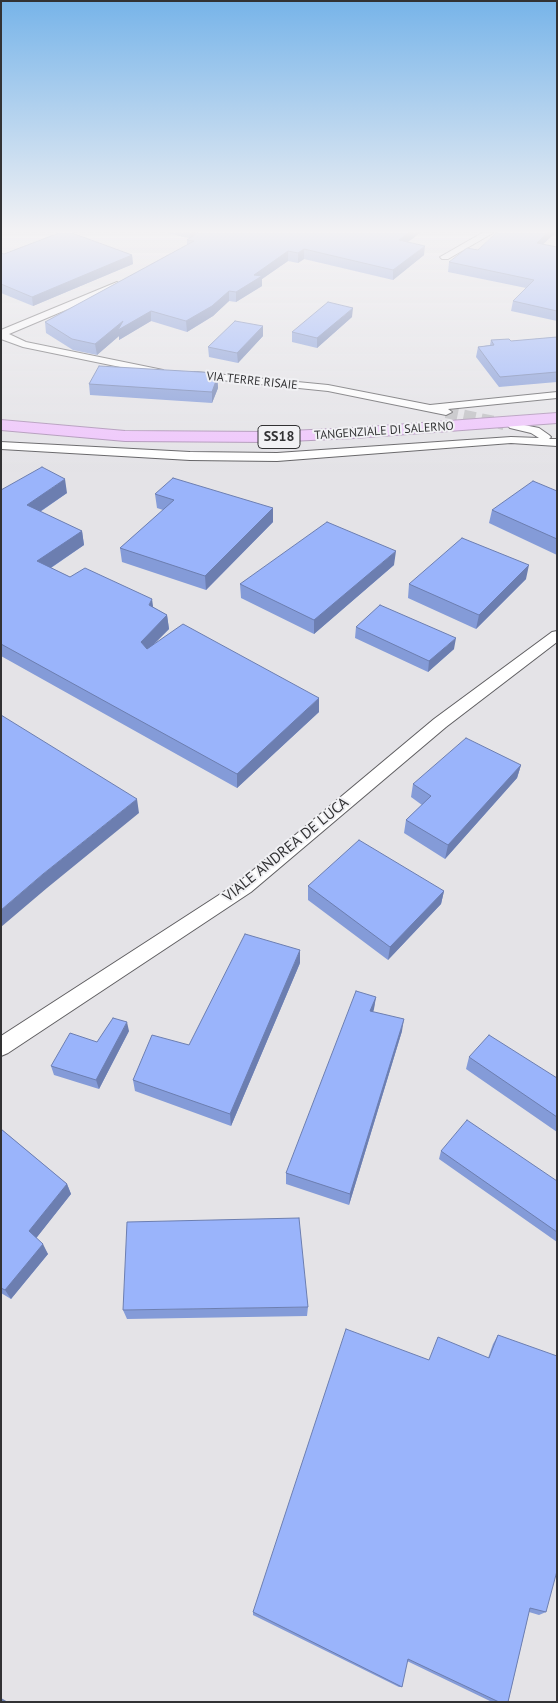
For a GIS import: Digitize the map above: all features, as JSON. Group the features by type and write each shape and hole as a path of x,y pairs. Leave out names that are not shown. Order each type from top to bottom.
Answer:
{"highway":[{"name":"TANGENZIALE DI SALERNO","path":"1,417 129,427 267,429 557,410"},
{"name":"TANGENZIALE DI SALERNO","path":"1,425 125,436 259,437 344,434 557,418"}],"street":[{"path":"1,334 52,312"},
{"name":"VIA TERRE RISAIE","path":"1,334 22,344 175,373 328,388 446,412"},
{"path":"429,408 557,395"},
{"path":"514,426 535,430 543,434 552,443"},
{"path":"1,445 180,455 277,457 510,440 552,443"},
{"name":"VIALE ANDREA DE LUCA","path":"1,1047 245,887 440,723 557,635"}],"building":[{"path":"63,312 148,312 118,330 123,321 95,344 72,339 45,322"},
{"path":"156,312 201,312 186,321"},
{"path":"315,312 348,312 317,338 292,332"},
{"path":"235,321 263,326 237,353 208,347"},
{"path":"557,337 557,372 500,377 478,347 494,345 491,340 509,339 511,341"},
{"path":"99,366 217,373 213,378 217,378 212,392 89,384"},
{"path":"42,467 65,479 27,505 82,531 37,561 70,577 85,568 152,599 149,605 167,615 141,642 147,649 183,624 319,698 237,774 1,644 1,490"},
{"path":"173,478 273,508 205,576 120,548 174,500 155,494"},
{"path":"533,481 557,491 557,539 492,510"},
{"path":"327,522 396,551 314,620 240,584"},
{"path":"462,538 529,565 479,615 409,584"},
{"path":"380,605 456,638 429,661 356,627"},
{"path":"1,715 137,799 1,910"},
{"path":"466,738 521,765 448,845 406,820 431,796 413,784"},
{"path":"359,840 444,891 390,947 308,886"},
{"path":"245,934 300,950 230,1114 133,1080 152,1035 189,1045"},
{"path":"356,991 376,997 370,1011 404,1019 350,1194 286,1173"},
{"path":"113,1018 127,1022 96,1080 51,1066 70,1033 97,1042"},
{"path":"489,1035 557,1078 557,1117 469,1057"},
{"path":"467,1120 557,1181 557,1232 441,1151"},
{"path":"1,1129 67,1184 29,1231 43,1244 5,1290 1,1288"},
{"path":"299,1218 308,1307 123,1310 127,1222"},
{"path":"346,1329 429,1360 438,1337 489,1358 498,1335 557,1356 557,1571 546,1612 530,1608 508,1702 499,1702 408,1659 402,1687 253,1612"}],"tunnel":[{"path":"446,412 504,424"}]}
